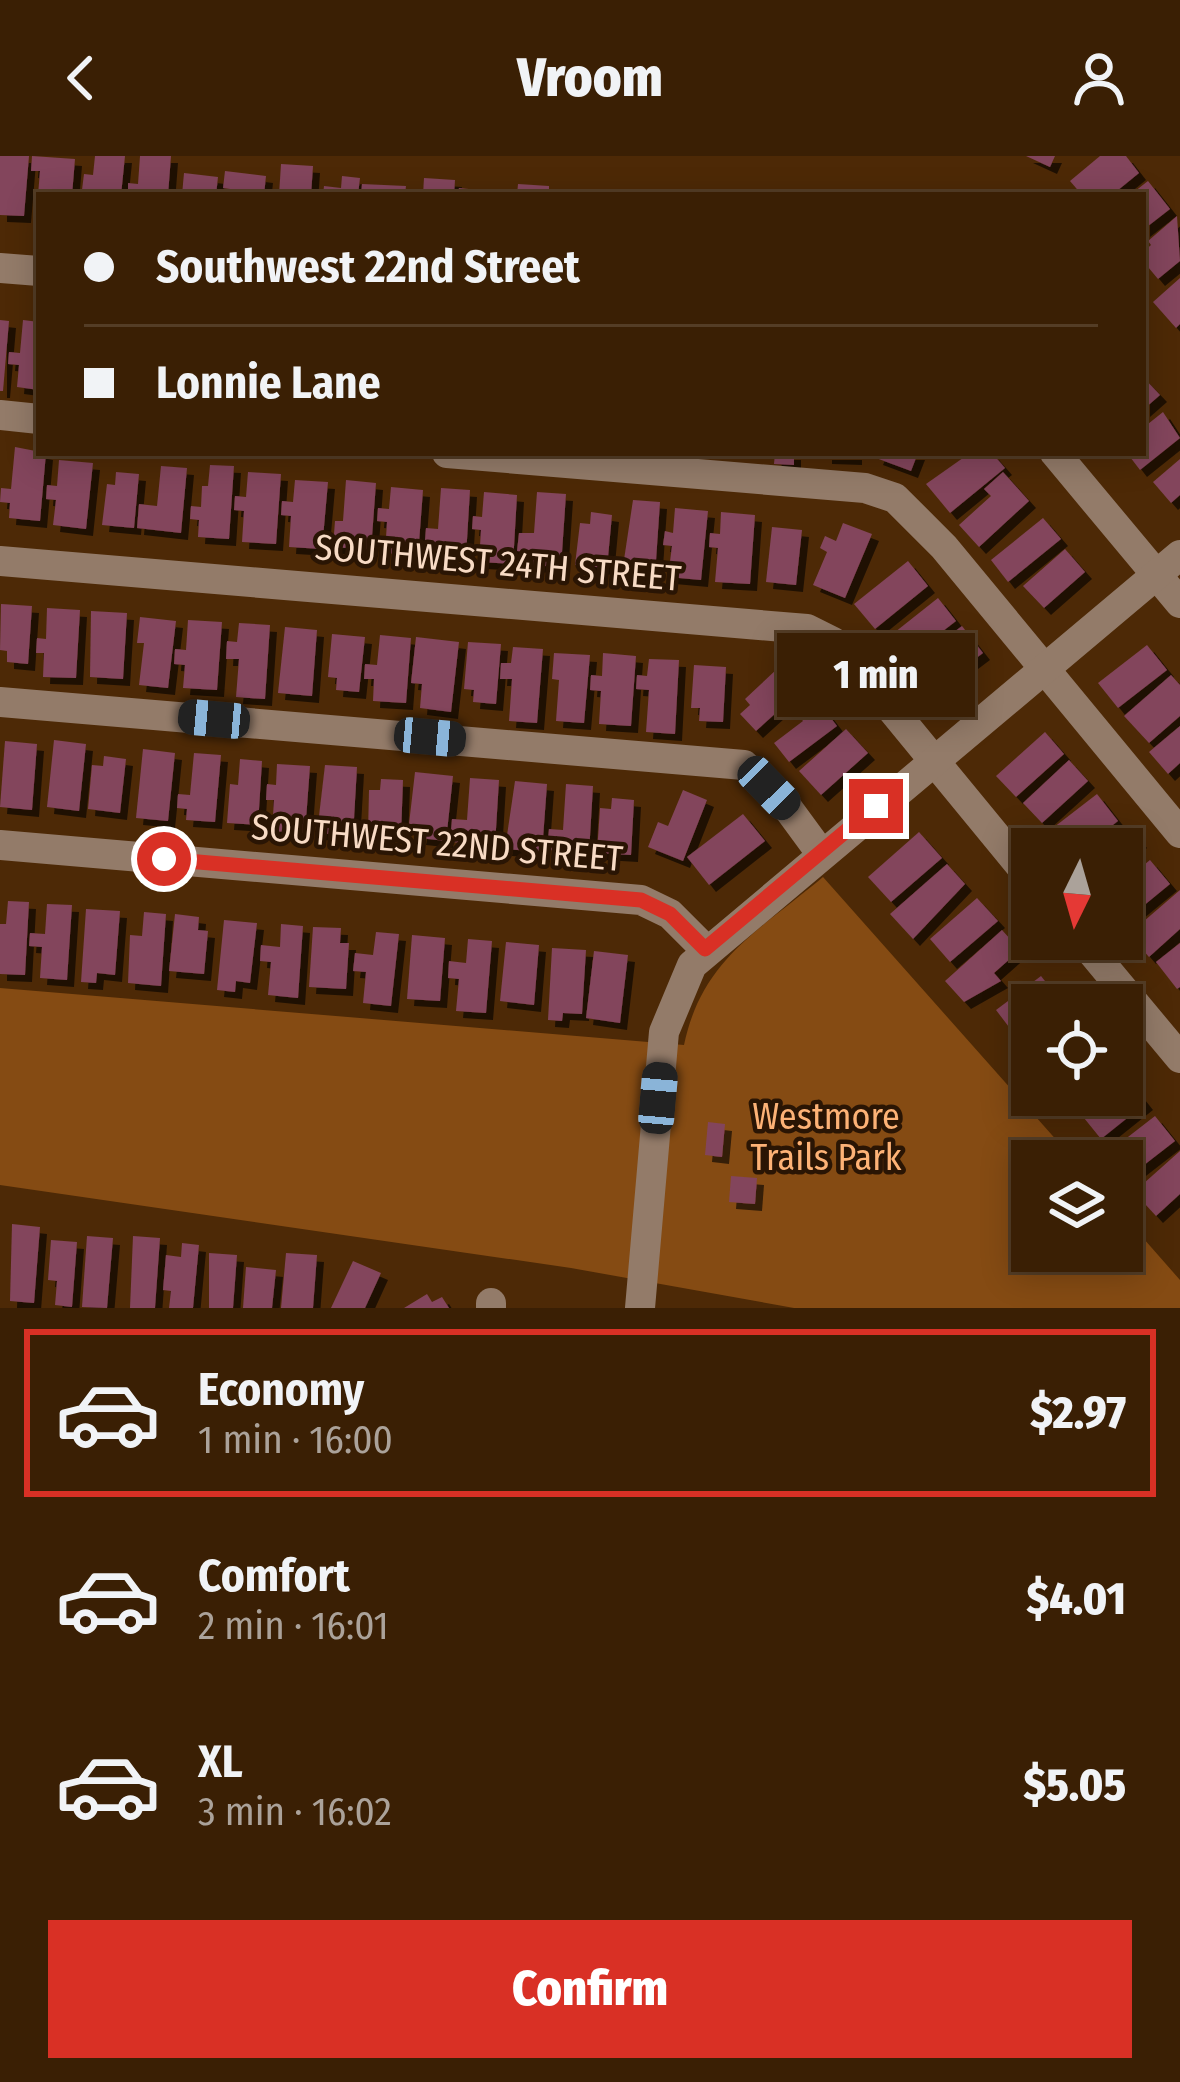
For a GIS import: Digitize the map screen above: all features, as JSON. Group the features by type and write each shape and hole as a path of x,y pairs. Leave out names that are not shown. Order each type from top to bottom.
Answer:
{"street":[{"path":"0,268 36,271"},
{"path":"0,415 36,418"},
{"path":"481,456 878,491 909,509 1180,833"},
{"path":"1058,456 1168,564 1180,602"},
{"name":"SOUTHWEST 24TH STREET","path":"0,561 807,628 833,642 853,662 1011,855"},
{"path":"640,1308 664,1032 679,987 705,949 1168,564"},
{"path":"0,702 736,764 752,770 820,852"},
{"name":"SOUTHWEST 22ND STREET","path":"0,845 641,900 670,914 705,949"},
{"path":"1098,960 1180,1058"}],"green space":[{"name":"Westmore Trails Park","path":"823,877 1011,1089 1011,1116 1035,1116 1056,1140 1011,1140 1011,1272 1143,1272 1143,1238 1180,1280 1180,1308 794,1308 571,1268 0,1185 0,988 684,1045 704,990 756,931"}],"building":[{"path":"0,156 29,156 24,216 0,215"},
{"path":"32,156 75,159 72,192 38,192 40,171 31,171"},
{"path":"95,156 125,156 121,192 82,190 84,174 93,175"},
{"path":"140,156 171,156 168,192 128,192 128,183 138,184"},
{"path":"1026,156 1055,156 1050,167"},
{"path":"1100,156 1126,156 1139,173 1116,192 1079,192 1070,181"},
{"path":"281,164 313,166 311,192 279,192"},
{"path":"225,171 266,176 264,192 223,188"},
{"path":"184,173 218,177 216,192 182,192"},
{"path":"342,176 360,178 358,192 323,192 324,186 341,188"},
{"path":"424,178 455,180 454,192 423,192"},
{"path":"1148,181 1170,209 1146,228 1146,192 1134,192"},
{"path":"362,184 406,186 405,192 361,192"},
{"path":"518,184 549,186 549,192 517,192"},
{"path":"1177,216 1180,261 1158,279 1146,265 1148,241"},
{"path":"1180,278 1180,324 1176,328 1153,302"},
{"path":"0,320 9,321 3,391 0,391"},
{"path":"23,320 36,322 36,390 17,387 19,365 8,364 9,352 20,353"},
{"path":"1146,380 1160,395 1146,407"},
{"path":"1163,412 1180,438 1140,470 1129,456 1146,456 1146,426"},
{"path":"15,447 46,456 40,521 9,518 10,503 0,502 1,488 11,489"},
{"path":"775,456 794,456 794,465 774,464"},
{"path":"877,456 917,456 911,471"},
{"path":"966,456 995,456 1005,468 950,513 926,484"},
{"path":"1180,459 1180,495 1171,503 1153,482"},
{"path":"59,460 93,463 86,529 53,525 56,500 46,499 47,485 57,486"},
{"path":"210,465 234,466 229,539 198,537 199,520 190,519 191,506 201,507"},
{"path":"161,466 187,468 181,533 137,528 139,504 157,506"},
{"path":"116,472 139,474 134,528 102,525 107,484 115,485"},
{"path":"248,472 281,474 276,544 242,542 244,511 234,510 235,496 246,497"},
{"path":"1003,472 1029,501 979,547 959,525 991,496 984,489"},
{"path":"295,480 328,482 322,549 289,547 291,516 281,515 282,501 293,502"},
{"path":"346,480 376,483 371,550 333,547 335,521 343,521"},
{"path":"391,487 423,490 418,556 385,553 387,522 377,521 378,508 389,509"},
{"path":"441,488 470,490 466,556 424,553 426,528 438,529"},
{"path":"484,492 517,495 513,564 479,562 481,530 472,529 473,516 482,517"},
{"path":"537,492 566,494 561,567 529,565 530,552 517,551 519,533 534,533"},
{"path":"633,500 660,502 655,575 622,573"},
{"path":"675,508 708,511 701,580 668,577 672,546 663,545 665,531 673,533"},
{"path":"591,512 612,515 607,568 575,565 580,523 590,524"},
{"path":"721,512 755,515 750,584 715,582 718,548 709,547 710,533 720,534"},
{"path":"1043,518 1061,539 1008,582 991,560"},
{"path":"843,523 872,534 845,598 813,585 827,552 820,548 825,536 836,541"},
{"path":"772,527 802,530 796,585 766,582"},
{"path":"1065,549 1085,572 1044,608 1023,586"},
{"path":"908,561 928,586 875,629 854,604"},
{"path":"938,598 956,621 903,662 885,640"},
{"path":"1,604 32,606 28,664 7,662 7,651 0,650"},
{"path":"47,608 80,610 76,678 43,677 44,653 36,653 37,638 46,639"},
{"path":"91,611 127,613 123,679 90,677"},
{"path":"140,617 176,621 168,688 139,685 144,643 137,643"},
{"path":"188,620 222,622 217,690 183,688 185,665 174,664 175,649 186,650"},
{"path":"239,623 270,625 265,699 236,697 239,659 226,659 227,641 237,642"},
{"path":"962,626 983,653 930,693 909,666"},
{"path":"285,627 317,630 312,696 278,693"},
{"path":"332,634 365,637 359,692 336,690 337,678 328,677"},
{"path":"380,635 411,638 406,703 373,701 374,679 364,679 365,664 377,665"},
{"path":"416,637 459,642 451,712 420,708 422,684 411,683"},
{"path":"468,642 501,644 496,704 473,702 474,690 464,689"},
{"path":"1147,645 1167,670 1118,708 1098,683"},
{"path":"513,647 543,649 537,723 509,721 512,679 500,679 501,663 511,663"},
{"path":"554,653 590,655 584,723 556,721 559,680 552,679"},
{"path":"603,653 636,656 631,726 599,724 601,691 590,690 591,675 602,676"},
{"path":"649,659 679,660 675,734 646,732 649,690 636,689 637,675 647,676"},
{"path":"694,665 726,667 723,722 699,721 700,708 691,708"},
{"path":"777,669 799,692 756,731 740,714 750,705 745,699"},
{"path":"1171,675 1180,685 1180,716 1149,743 1124,716"},
{"path":"814,696 837,726 789,762 774,743 803,721 795,711"},
{"path":"1180,726 1180,763 1168,774 1149,752"},
{"path":"846,729 868,753 821,795 799,771"},
{"path":"1045,732 1064,754 1016,797 996,776"},
{"path":"54,740 86,744 79,811 47,807"},
{"path":"5,741 37,744 32,810 0,807"},
{"path":"143,749 175,753 168,821 136,818"},
{"path":"194,753 221,755 215,822 186,820 187,809 177,808 178,794 190,795"},
{"path":"104,756 126,759 120,813 88,809 92,765 103,766"},
{"path":"240,759 262,761 258,825 227,823 230,784 238,785"},
{"path":"1069,760 1088,781 1042,823 1023,803"},
{"path":"277,764 310,766 305,833 272,831 274,800 266,800 267,784 276,785"},
{"path":"325,765 357,767 353,836 317,833"},
{"path":"415,772 453,776 446,841 419,838 421,826 409,824"},
{"path":"470,778 499,780 495,845 450,842 452,819 467,820"},
{"path":"381,779 403,780 401,835 368,834 369,790 380,790"},
{"path":"515,781 547,784 542,852 505,849"},
{"path":"566,784 593,786 589,853 547,850 549,829 563,830"},
{"path":"683,790 707,800 683,861 648,847 658,822 668,826"},
{"path":"1097,794 1118,821 1109,828 1053,828"},
{"path":"612,798 634,800 631,855 597,853 600,808 611,809"},
{"path":"743,814 765,841 709,885 687,857"},
{"path":"919,832 942,858 891,902 868,877"},
{"path":"1150,860 1170,884 1143,906 1143,866"},
{"path":"947,864 965,884 913,939 890,914"},
{"path":"1180,890 1180,929 1149,957 1143,950 1143,922"},
{"path":"977,898 998,921 950,962 930,939"},
{"path":"8,901 29,902 25,975 0,974 0,924 6,924"},
{"path":"47,904 72,905 67,980 40,978 42,947 29,946 30,933 45,934"},
{"path":"86,909 120,911 115,975 97,973 96,983 81,982"},
{"path":"144,912 166,914 161,986 128,983 130,935 142,936"},
{"path":"175,914 199,917 198,930 208,931 204,974 169,971"},
{"path":"224,920 257,923 250,983 236,981 235,992 217,990"},
{"path":"281,924 303,926 298,998 268,995 271,962 260,961 261,945 280,947"},
{"path":"313,927 341,928 340,943 349,943 346,989 309,987"},
{"path":"1002,930 1011,940 1011,958 994,973 1001,981 964,1002 945,981"},
{"path":"376,932 399,934 391,1006 363,1003 366,972 353,971 355,953 373,955"},
{"path":"412,935 445,938 440,1001 407,999"},
{"path":"468,939 492,941 486,1013 456,1011 459,979 448,978 449,961 466,963"},
{"path":"506,942 539,945 534,1005 500,1001"},
{"path":"1180,943 1180,987 1177,989 1156,962"},
{"path":"552,948 586,950 582,1014 563,1013 562,1021 548,1020"},
{"path":"594,951 628,955 620,1023 586,1018"},
{"path":"1011,999 1011,1030 996,1010"},
{"path":"1082,1116 1130,1116 1101,1139"},
{"path":"1155,1116 1175,1141 1143,1166 1143,1140 1124,1140"},
{"path":"708,1122 725,1124 722,1157 705,1155"},
{"path":"1180,1151 1180,1194 1156,1216 1143,1202 1143,1184"},
{"path":"731,1176 757,1178 755,1204 729,1202"},
{"path":"12,1224 40,1227 34,1303 10,1301"},
{"path":"87,1236 113,1238 107,1308 82,1307"},
{"path":"133,1236 160,1238 155,1308 130,1308"},
{"path":"51,1240 77,1242 72,1307 55,1305 57,1281 48,1280"},
{"path":"182,1243 199,1245 193,1308 169,1308 171,1291 163,1290 166,1255 181,1257"},
{"path":"209,1253 237,1255 233,1308 209,1308"},
{"path":"286,1253 317,1255 313,1308 281,1308"},
{"path":"353,1261 381,1273 365,1308 331,1308"},
{"path":"246,1267 276,1270 272,1308 243,1308"},
{"path":"427,1294 432,1302 442,1297 449,1308 404,1308"}],"route":[{"path":"164,859 641,900 670,914 705,949 876,806"}]}
